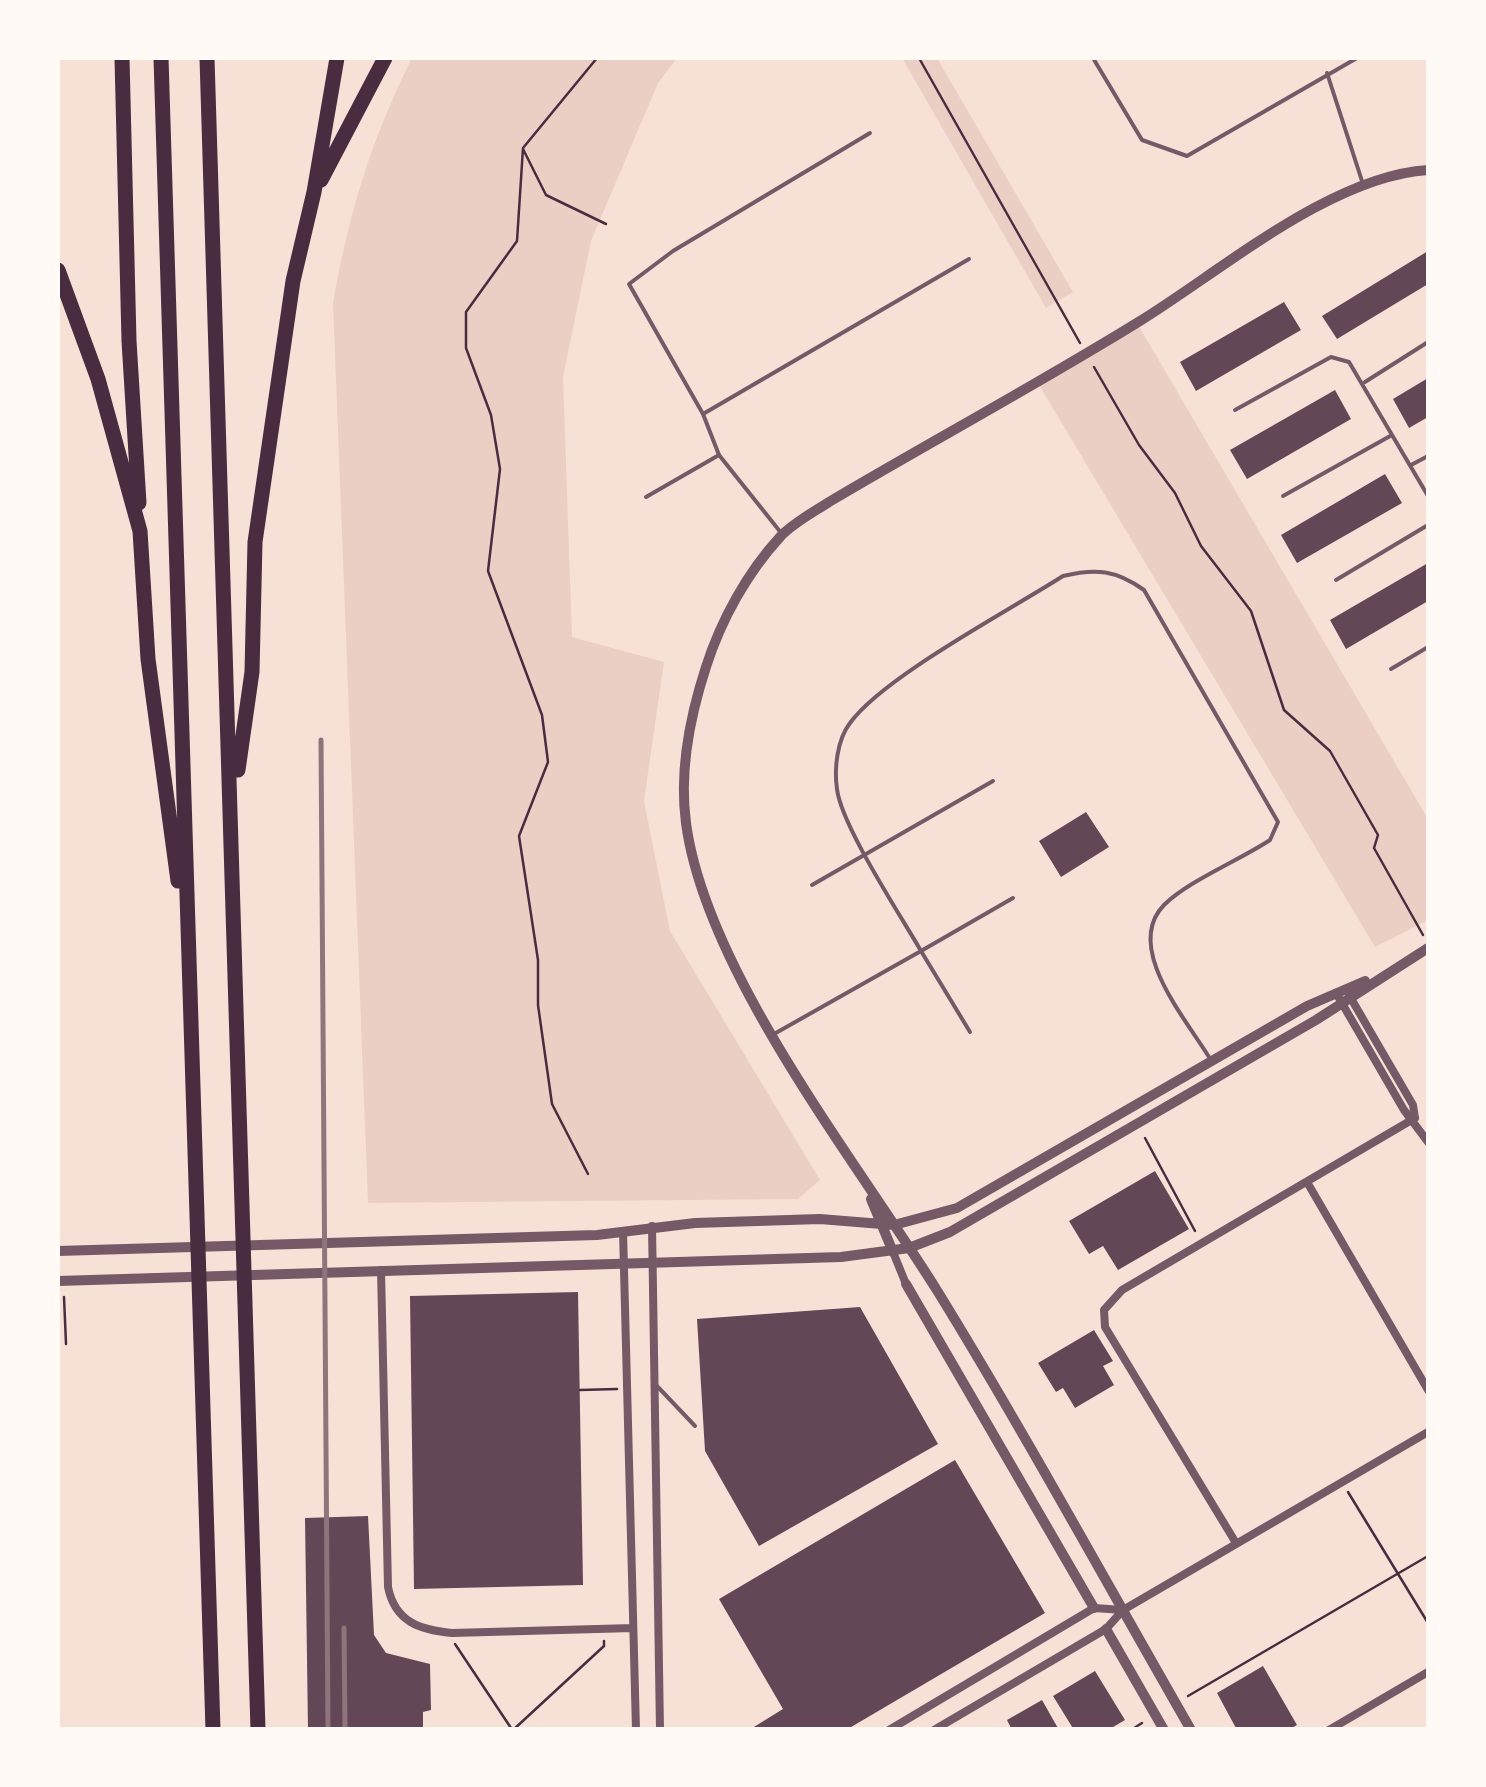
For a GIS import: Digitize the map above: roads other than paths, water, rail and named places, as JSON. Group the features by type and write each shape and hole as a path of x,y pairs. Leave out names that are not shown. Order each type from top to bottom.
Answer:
{"highway":[{"path":"122,58 129,341 148,660 190,962"},
{"path":"161,58 213,1730"},
{"path":"207,58 258,1730"},
{"path":"232,811 252,672 254,542 294,281 337,58"},
{"path":"314,192 384,58"},
{"path":"58,270 98,379 140,531"}],"street":[{"path":"1191,1730 909,1248 888,1226 774,1034 718,930 700,880 686,822 685,758 698,694 716,638 743,588 782,534 829,502 1137,323 1290,224 1363,186 1428,170"},
{"path":"58,1252 623,1231 652,1226 820,1219 888,1226 957,1208 1212,1061 1343,996 1428,946"},
{"path":"1343,996 1413,1105 1414,1118 1428,1142"},
{"path":"60,1281 626,1260 842,1257 892,1252 950,1232 1137,1124 1343,996"},
{"path":"1236,1543 1105,1327 1104,1310 1122,1290 1414,1118"},
{"path":"1307,1182 1428,1390"},
{"path":"652,1226 660,1730"},
{"path":"888,1226 892,1252 906,1284 1164,1730"},
{"path":"623,1231 636,1730"},
{"path":"381,1268 388,1587 403,1619 426,1630 452,1633 633,1628"},
{"path":"934,1730 1106,1629 1122,1610 1428,1432"},
{"path":"889,1730 1094,1608 1122,1610"},
{"path":"1329,1730 1428,1672"}],"lane":[{"path":"1093,58 1142,140 1187,156 1326,72 1357,58"},
{"path":"1326,72 1363,186"},
{"path":"782,534 720,455 703,414 629,284 744,206 870,133"},
{"path":"703,414 969,259"},
{"path":"1364,382 1428,342"},
{"path":"1235,410 1331,357 1349,362 1428,496"},
{"path":"1283,496 1392,435"},
{"path":"646,497 720,455"},
{"path":"1412,466 1428,456"},
{"path":"1336,580 1428,525"},
{"path":"970,1032 866,854 837,793 836,761 847,726 874,697 1063,576 1092,569 1123,575 1144,590 1278,822 1270,840 1166,903 1152,922 1149,939 1158,971 1212,1061"},
{"path":"1392,669 1428,647"},
{"path":"812,885 993,781"},
{"path":"774,1034 1013,898"},
{"path":"655,1384 695,1426"}],"railway":[{"path":"321,740 328,1730"},
{"path":"344,1628 345,1730"}]}
